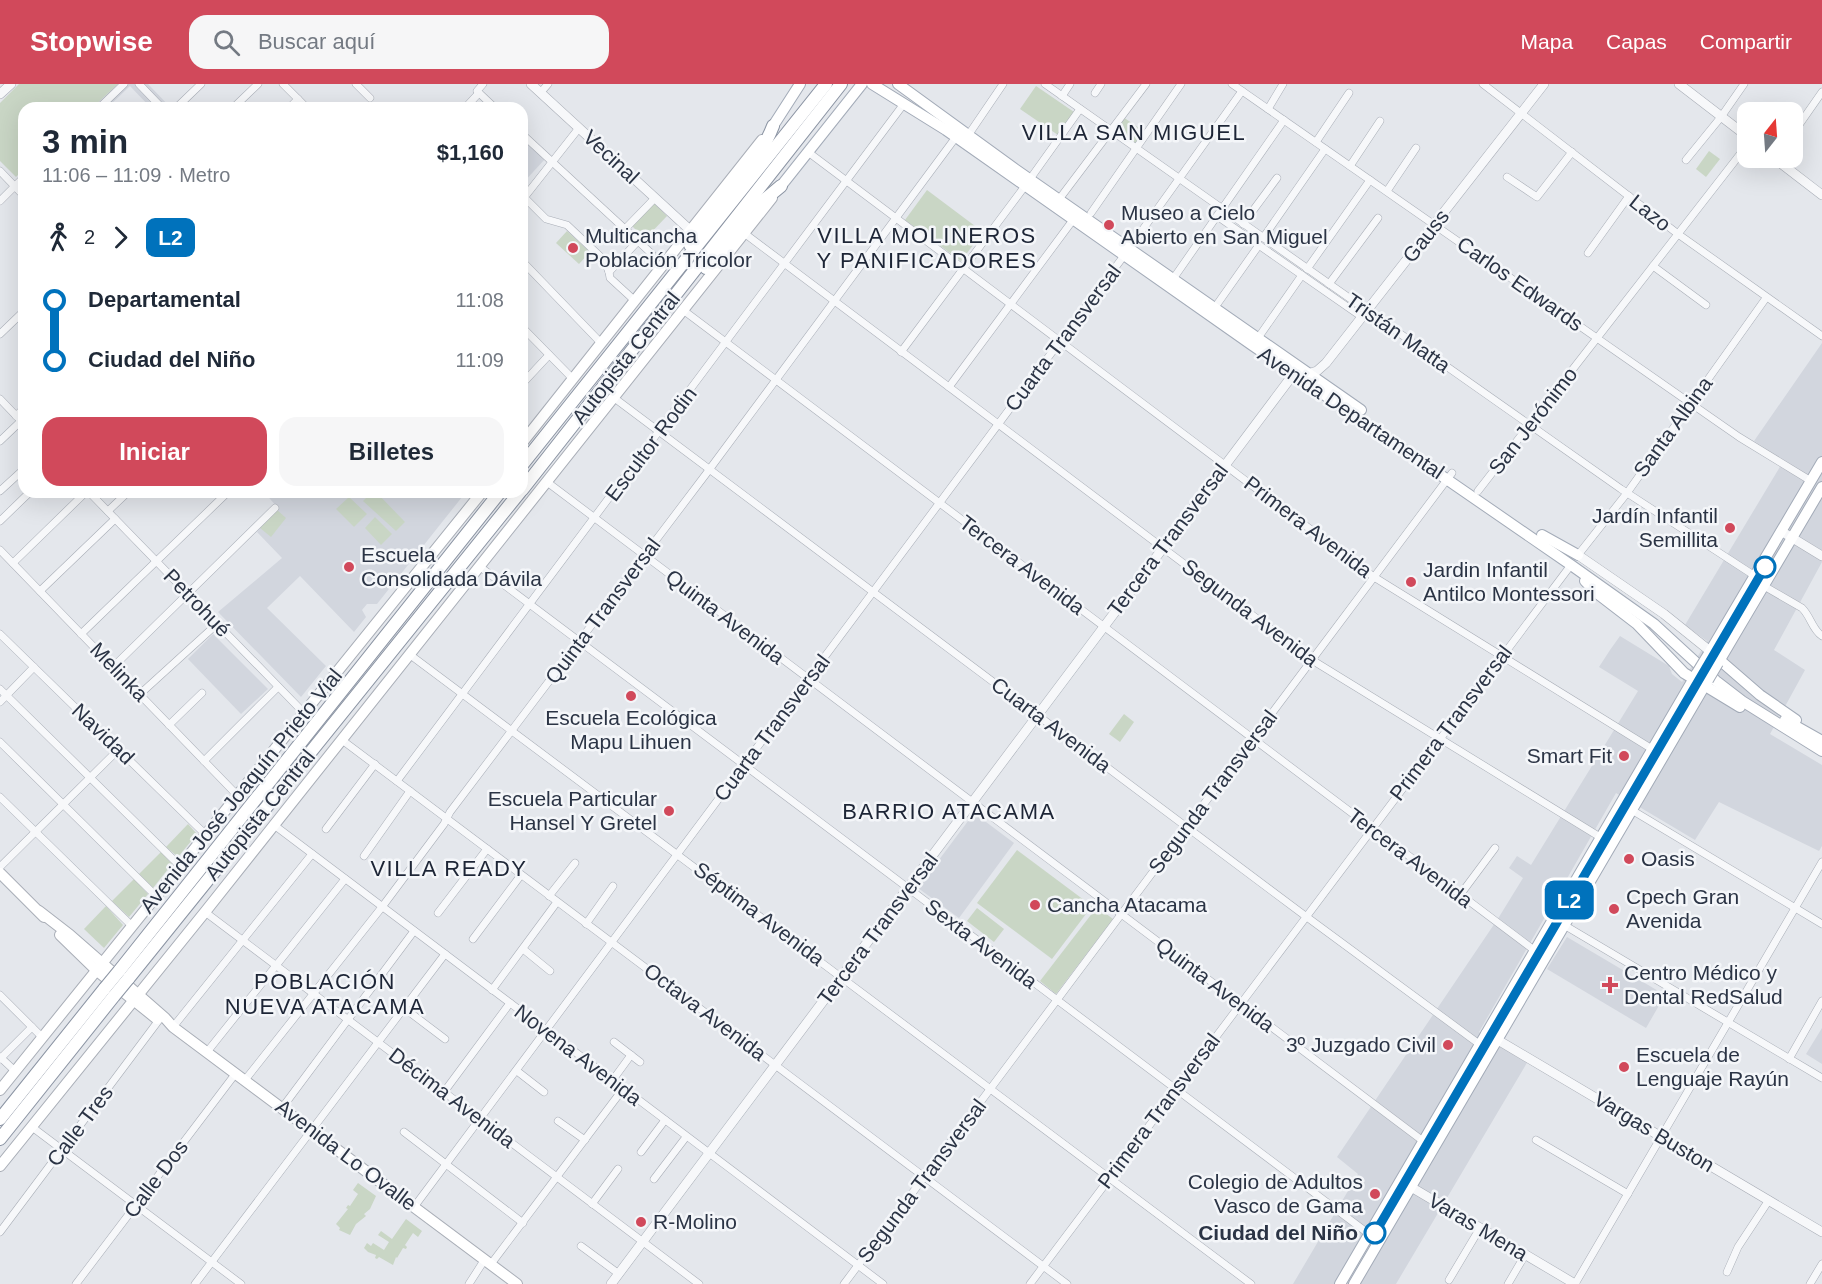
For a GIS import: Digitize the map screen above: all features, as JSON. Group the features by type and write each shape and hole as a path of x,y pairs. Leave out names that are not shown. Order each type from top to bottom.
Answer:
{"highway":[{"name":"Autopista Central","path":"528,458 826,84"},
{"name":"Autopista Central","path":"528,482 841,84"},
{"path":"677,272 698,232 757,156 773,126"},
{"path":"676,294 712,261 759,206 781,186"},
{"name":"Autopista Central","path":"123,975 495,498"},
{"name":"Autopista Central","path":"0,1119 109,992 515,498"},
{"name":"Autopista Central","path":"0,1139 109,992"}],"main road":[{"path":"528,435 773,126 800,84"},
{"path":"0,1166 205,912 862,84"},
{"name":"Avenida Departamental","path":"872,84 1129,249 1258,338 1303,376"},
{"name":"Avenida Departamental","path":"898,84 969,134 1027,183"},
{"name":"Avenida Departamental","path":"1057,203 1073,220 1129,249 1303,376 1450,476 1662,630 1716,681 1742,701 1822,751"},
{"path":"1340,1284 1600,837 1822,462"},
{"name":"Avenida Departamental","path":"1450,476 1478,491 1542,535 1655,617 1743,694 1822,741"},
{"path":"1354,1284 1822,487"},
{"name":"Avenida José Joaquín Prieto Vial","path":"0,1090 477,498"},
{"path":"1542,535 1578,555"},
{"path":"1571,565 1598,594 1637,624 1684,673 1706,682 1822,757"},
{"path":"1709,653 1760,695 1822,736"},
{"name":"Avenida Lo Ovalle","path":"0,873 39,911 70,935 99,967 136,998 518,1284"},
{"name":"Avenida Lo Ovalle","path":"136,998 159,1020 174,1027"},
{"path":"1407,1169 1407,1181 1411,1187"}],"street":[{"path":"0,94 10,84"},
{"path":"105,102 124,84"},
{"path":"139,84 156,102"},
{"path":"182,102 201,84"},
{"path":"239,102 258,84"},
{"path":"283,84 301,102"},
{"path":"356,84 370,98"},
{"path":"470,102 483,84"},
{"name":"Vecinal","path":"531,84 690,231"},
{"path":"541,92 548,84"},
{"path":"969,134 1004,84"},
{"name":"Tristán Matta","path":"1045,84 1179,178 1219,212 1364,314 1627,493 1755,576"},
{"path":"1062,96 1070,84"},
{"path":"1095,93 1101,84"},
{"path":"1057,203 1146,84"},
{"path":"1091,213 1181,84"},
{"name":"Carlos Edwards","path":"1232,84 1691,404 1810,481"},
{"path":"1268,109 1283,84"},
{"name":"Lazo","path":"1483,84 1678,234 1822,336"},
{"name":"Gauss","path":"1303,376 1321,368 1544,84"},
{"path":"1679,84 1737,129"},
{"path":"1686,160 1744,84"},
{"name":"Cuarta Transversal","path":"414,1207 1129,249 1242,91"},
{"path":"478,92 489,102"},
{"path":"1803,119 1822,92"},
{"path":"1316,142 1348,93"},
{"path":"295,102 298,99"},
{"name":"Escultor Rodin","path":"397,781 903,105"},
{"path":"901,351 1080,109"},
{"path":"1173,279 1284,120"},
{"path":"1350,166 1380,121"},
{"path":"528,191 579,128"},
{"name":"Quinta Transversal","path":"240,1077 314,994 382,907 956,137"},
{"path":"528,139 652,254"},
{"path":"1218,303 1325,148"},
{"path":"1387,191 1416,148"},
{"name":"Primera Avenida","path":"808,152 1374,576 1652,749"},
{"path":"1507,177 1537,197 1572,152"},
{"name":"San Jerónimo","path":"1478,491 1737,158"},
{"path":"1787,168 1822,195"},
{"path":"0,171 18,189"},
{"path":"1243,224 1277,178"},
{"path":"1258,338 1370,180"},
{"path":"0,201 18,183"},
{"path":"1588,253 1629,196"},
{"path":"625,229 655,198"},
{"path":"528,202 549,221 567,225 604,260 610,278 634,300"},
{"name":"Tristán Matta","path":"1219,212 1243,224 1261,242"},
{"path":"1329,285 1378,218"},
{"path":"949,387 1073,220"},
{"name":"Segunda Avenida","path":"744,233 1311,660 1600,837"},
{"path":"609,272 638,241"},
{"path":"1653,266 1706,305"},
{"path":"528,267 601,343"},
{"name":"Tristán Matta","path":"1304,272 1329,285 1364,314"},
{"name":"Santa Albina","path":"1578,555 1627,493 1766,298"},
{"name":"Tercera Avenida","path":"683,310 1534,950"},
{"path":"0,334 18,317"},
{"path":"528,333 573,379"},
{"path":"528,378 549,355"},
{"name":"Tercera Transversal","path":"611,1284 1289,380 1303,376"},
{"name":"Cuarta Avenida","path":"614,397 1306,917 1490,1052"},
{"path":"0,399 18,418"},
{"path":"0,441 18,422"},
{"path":"0,491 18,474"},
{"name":"Segunda Transversal","path":"844,1284 1450,476"},
{"name":"Quinta Avenida","path":"547,482 1423,1142"},
{"path":"0,521 24,498"},
{"path":"12,563 82,498"},
{"name":"Petrohué","path":"94,498 304,713"},
{"path":"108,511 122,498"},
{"path":"81,634 222,498"},
{"path":"113,667 274,508"},
{"path":"40,591 116,519"},
{"path":"1781,531 1822,556"},
{"name":"Melinka","path":"0,550 237,795"},
{"path":"1578,555 1664,614 1709,653"},
{"name":"Primera Transversal","path":"1030,1284 1571,565"},
{"name":"Sexta Avenida","path":"479,566 1369,1234"},
{"path":"1764,586 1802,608 1817,633 1822,636"},
{"path":"140,694 217,624"},
{"name":"Navidad","path":"0,633 206,834"},
{"name":"Séptima Avenida","path":"409,654 1251,1284"},
{"path":"0,702 34,667"},
{"path":"204,761 278,687"},
{"path":"0,689 180,866"},
{"path":"170,725 202,693"},
{"name":"Octava Avenida","path":"342,740 1067,1284"},
{"path":"0,742 156,896"},
{"path":"0,867 119,749"},
{"path":"326,830 375,764"},
{"path":"364,856 410,791"},
{"path":"0,797 132,926"},
{"path":"1620,803 1822,924"},
{"name":"Novena Avenida","path":"274,825 883,1284"},
{"path":"1460,895 1495,848"},
{"path":"438,913 486,849"},
{"path":"174,1027 241,940 312,854"},
{"path":"1575,1284 1822,862"},
{"path":"549,896 574,863"},
{"path":"473,939 521,875"},
{"path":"207,1052 345,879"},
{"path":"586,924 613,886"},
{"path":"492,990 557,902"},
{"name":"Décima Avenida","path":"205,912 699,1284"},
{"path":"1564,925 1822,1078"},
{"path":"282,1108 414,931"},
{"path":"523,949 550,971"},
{"path":"195,1284 445,954"},
{"path":"0,995 42,1037"},
{"path":"1789,1059 1822,1001"},
{"path":"444,1092 510,1004"},
{"path":"404,1008 444,1039"},
{"name":"Calle Tres","path":"0,1232 159,1020"},
{"path":"15,1071 0,1058 32,1027"},
{"name":"Vargas Buston","path":"1486,1033 1822,1232"},
{"path":"614,1042 640,1062"},
{"path":"612,1081 631,1055"},
{"path":"517,1071 544,1092"},
{"name":"Calle Dos","path":"76,1284 135,1205 240,1077"},
{"path":"469,1284 523,1222 623,1089"},
{"path":"641,1152 665,1120"},
{"path":"558,1121 585,1140"},
{"path":"32,1127 241,1284"},
{"path":"404,1132 523,1222"},
{"path":"654,1179 686,1137"},
{"path":"1536,1140 1628,1194"},
{"path":"592,1204 618,1169"},
{"name":"Varas Mena","path":"1411,1187 1575,1284"},
{"path":"1727,1272 1738,1247 1769,1200"},
{"path":"1449,1280 1480,1228"},
{"path":"581,1246 619,1274"},
{"path":"1508,1284 1525,1255"},
{"path":"1810,1284 1822,1264"}],"shaded area":[{"path":"118,84 148,84 165,102 145,102 130,86 113,102 98,102"},
{"path":"528,143 545,159 528,177"},
{"path":"1822,343 1822,562 1774,650 1805,670 1770,734 1822,765 1822,846 1819,851 1719,802 1695,840 1616,793 1479,1032 1528,1061 1396,1284 1293,1284 1358,1174 1337,1157 1523,878 1509,868 1517,856 1531,865 1638,691 1599,667 1620,636 1669,666 1672,674 1682,682 1707,641 1685,625 1784,460 1754,441"},
{"name":"Escuela Consolidada Dávila","path":"269,498 461,498 377,604 367,604 362,610 366,617 354,632 300,576 267,608 326,666 301,697 218,612 282,558 257,532 277,507"},
{"path":"213,634 268,689 241,714 188,659"},
{"path":"974,813 1014,843 959,918 918,888"},
{"name":"Centro Médico y Dental RedSalud","path":"1567,937 1665,995 1646,1028 1547,969"},
{"path":"1822,1028 1822,1064 1806,1054"}],"green space":[{"path":"19,84 118,84 98,102 18,102 18,175 16,177 0,161 0,103"},
{"path":"1036,86 1074,112 1058,135 1020,109"},
{"path":"1123,117 1145,132 1136,145 1115,130"},
{"path":"1709,151 1720,159 1706,177 1696,169"},
{"path":"927,190 983,232 961,261 905,220"},
{"path":"654,203 667,216 645,239 632,226"},
{"name":"Multicancha Población Tricolor","path":"567,231 590,252 579,264 556,243"},
{"path":"350,498 367,514 354,527 336,509"},
{"path":"366,498 382,498 405,522 396,531 363,501"},
{"path":"276,509 286,518 271,537 260,528"},
{"path":"375,517 392,534 381,545 365,528"},
{"path":"1124,714 1134,722 1120,742 1109,734"},
{"path":"188,824 197,834 178,857 166,847"},
{"name":"Cancha Atacama","path":"1017,850 1092,906 1052,959 977,903"},
{"path":"161,852 172,864 153,888 139,874"},
{"path":"134,879 148,894 129,917 112,901"},
{"path":"106,906 123,925 104,948 84,929"},
{"path":"1097,907 1113,919 1056,994 1040,981"},
{"path":"977,908 1004,929 994,942 967,921"},
{"path":"358,1183 376,1196 370,1209 364,1214 366,1216 356,1224 350,1235 339,1230 336,1224 358,1194 353,1190"},
{"path":"406,1219 422,1231 418,1237 413,1233 405,1245 406,1249 403,1248 393,1265 379,1257 375,1258 376,1255 364,1248 367,1243 371,1246 373,1243 384,1250 389,1242 378,1235 381,1231 392,1239"}],"metro line":[{"name":"L2","path":"1375,1233 1765,567"}],"place":[{"name":"Museo a Cielo Abierto en San Miguel","path":"1109,225"},
{"name":"Multicancha Población Tricolor","path":"573,248"},
{"name":"Jardín Infantil Semillita","path":"1730,528"},
{"name":"Escuela Consolidada Dávila","path":"349,567"},
{"name":"Jardin Infantil Antilco Montessori","path":"1411,582"},
{"name":"Escuela Ecológica Mapu Lihuen","path":"631,696"},
{"name":"Smart Fit","path":"1624,756"},
{"name":"Escuela Particular Hansel Y Gretel","path":"669,811"},
{"name":"Oasis","path":"1629,859"},
{"name":"Cancha Atacama","path":"1035,905"},
{"name":"Cpech Gran Avenida","path":"1614,909"},
{"name":"Centro Médico y Dental RedSalud","path":"1610,985"},
{"name":"3º Juzgado Civil","path":"1448,1045"},
{"name":"Escuela de Lenguaje Rayún","path":"1624,1067"},
{"name":"Colegio de Adultos Vasco de Gama","path":"1375,1194"},
{"name":"R-Molino","path":"641,1222"},
{"name":"Ciudad del Niño","path":"1375,1233"}],"district":[{"name":"VILLA SAN MIGUEL","path":"1134,132"},
{"name":"VILLA MOLINEROS Y PANIFICADORES","path":"927,248"},
{"name":"BARRIO ATACAMA","path":"949,811"},
{"name":"VILLA READY","path":"449,868"},
{"name":"POBLACIÓN NUEVA ATACAMA","path":"325,994"}]}
